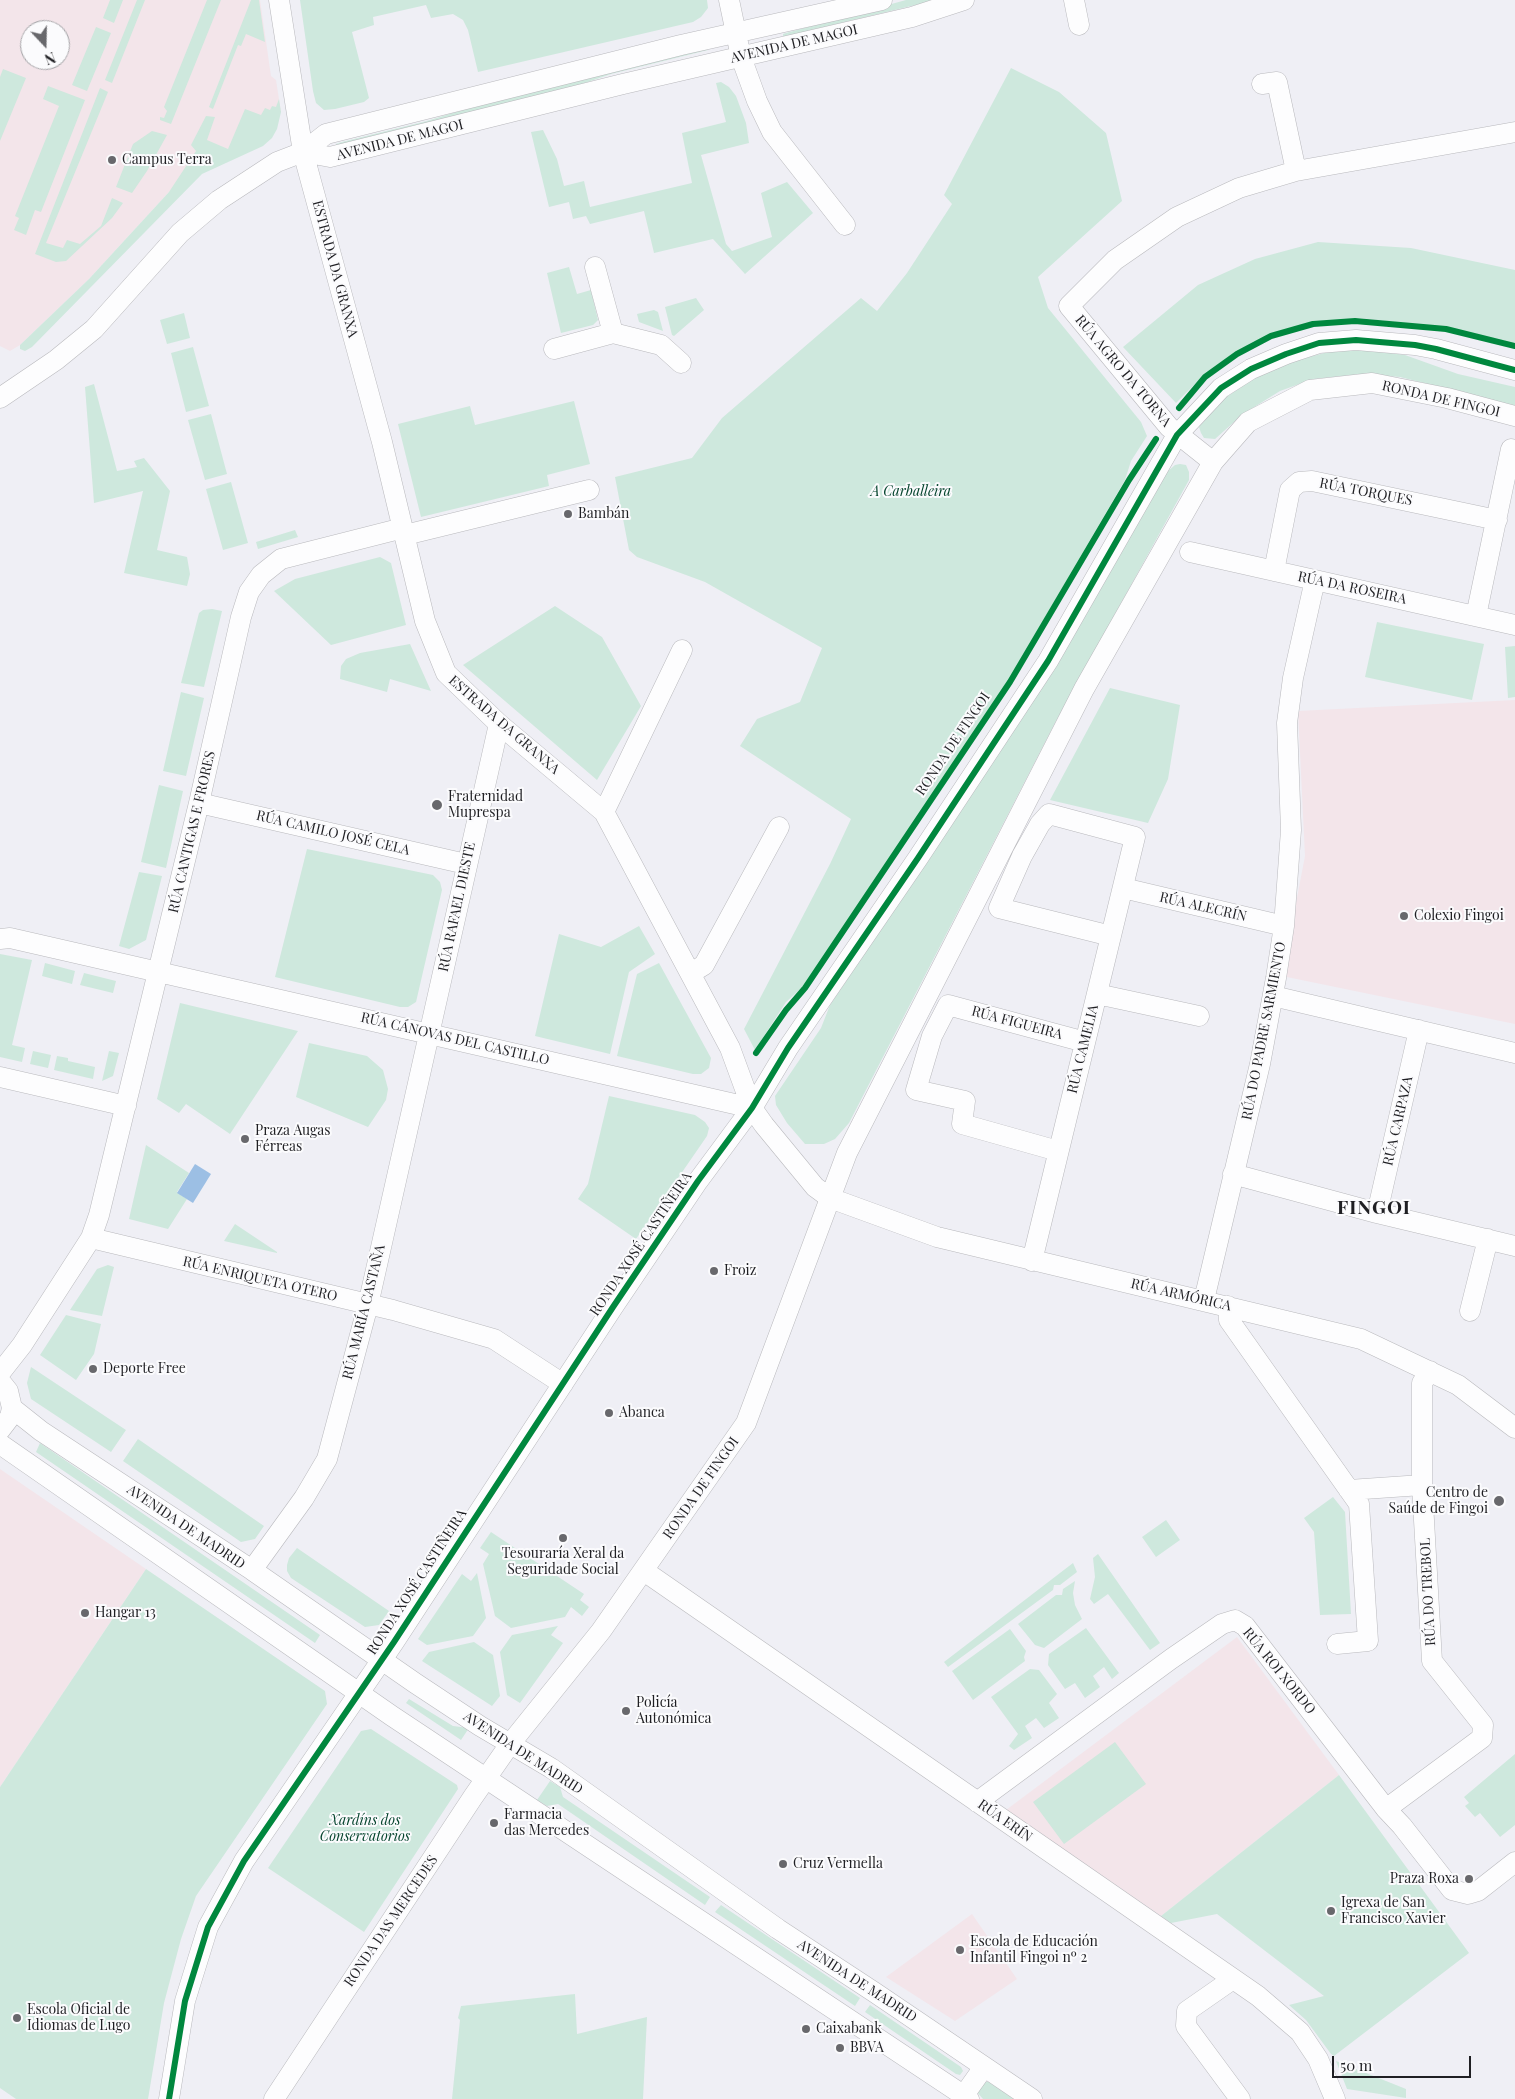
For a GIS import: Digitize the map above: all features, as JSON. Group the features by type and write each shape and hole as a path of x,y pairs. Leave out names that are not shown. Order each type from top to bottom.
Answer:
{"street":[{"name":"ESTRADA DA GRANXA","path":"279,0 303,152 320,210 404,532 425,622 446,673 499,724 604,812 730,1048 752,1108"},
{"path":"729,0 741,57 757,101 772,132 845,225"},
{"name":"AVENIDA DE MAGOI","path":"303,152 326,134 681,45 882,0"},
{"name":"AVENIDA DE MAGOI","path":"303,152 330,157 633,81 912,17 964,0"},
{"path":"1074,0 1079,25"},
{"path":"1262,84 1277,82 1296,171"},
{"name":"RÚA AGRO DA TORNA","path":"1177,435 1068,306 1115,260 1177,218 1240,188 1296,171 1515,132"},
{"path":"0,398 56,360 94,329 180,233 219,200 277,162 303,152"},
{"path":"595,267 613,333"},
{"path":"554,349 613,333 661,345 681,363"},
{"path":"830,1198 815,1187 752,1108 788,1048 918,858 1048,661 1177,435 1221,388 1251,369 1286,354 1319,343 1356,340 1415,346 1436,349 1515,370"},
{"name":"RONDA DE FINGOI","path":"510,1744 601,1631 746,1423 847,1153 1084,689 1213,462 1248,422 1310,390 1372,383 1447,398 1515,416"},
{"path":"1177,435 1213,462"},
{"path":"1476,616 1511,449"},
{"name":"RÚA TORQUES","path":"1274,571 1290,490 1299,482 1312,481 1496,520"},
{"path":"404,532 590,490"},
{"name":"RÚA CANTIGAS E FRORES","path":"0,1373 22,1344 91,1238 99,1215 199,803 241,617 249,592 261,575 281,559 404,532"},
{"name":"RÚA DA ROSEIRA","path":"1190,552 1515,625"},
{"name":"RÚA DO PADRE SARMIENTO","path":"1204,1300 1274,996 1284,926 1291,830 1287,723 1293,678 1315,580"},
{"path":"604,812 682,650"},
{"name":"RÚA RAFAEL DIESTE","path":"430,1033 466,864 499,724"},
{"name":"RÚA CAMILO JOSÉ CELA","path":"199,803 466,864"},
{"name":"RÚA CAMELIA","path":"1032,1261 1058,1152 1123,888 1135,837 1049,814 1040,824 1022,856 999,908 1111,936"},
{"path":"691,974 704,965 779,827"},
{"name":"RÚA ALECRÍN","path":"1123,888 1284,926"},
{"name":"RÚA CÁNOVAS DEL CASTILLO","path":"0,939 10,938 752,1108"},
{"path":"1097,994 1199,1016"},
{"path":"1274,996 1515,1053"},
{"name":"RÚA FIGUEIRA","path":"1058,1152 962,1124 964,1101 916,1090 932,1036 948,1005 1085,1042"},
{"name":"RÚA CARPAZA","path":"1377,1213 1419,1030"},
{"name":"RÚA MARÍA CASTAÑA","path":"252,1570 304,1498 327,1459 368,1305 430,1033"},
{"path":"0,1078 126,1106"},
{"name":"RONDA XOSÉ CASTIÑEIRA","path":"169,2099 185,2001 208,1928 244,1861 358,1692 382,1660 698,1180 752,1108"},
{"path":"1233,1174 1377,1213 1515,1246"},
{"name":"RÚA ARMÓRICA","path":"830,1198 938,1237 1361,1339 1458,1385 1515,1428"},
{"name":"RÚA ENRIQUETA OTERO","path":"91,1238 368,1305 494,1339 563,1384"},
{"path":"1470,1311 1488,1239"},
{"path":"1228,1306 1229,1320 1359,1504 1368,1640 1337,1644"},
{"name":"RÚA DO TREBOL","path":"1386,1809 1482,1738 1484,1725 1432,1661 1422,1485 1422,1383 1430,1371"},
{"path":"0,1381 8,1391 12,1408 10,1417 0,1430"},
{"name":"AVENIDA DE MADRID","path":"12,1408 41,1431 252,1570 480,1726 551,1768 778,1929 1032,2099"},
{"path":"0,1444 486,1779 966,2097 984,2066"},
{"path":"1349,1490 1422,1485"},
{"name":"RÚA ERÍN","path":"644,1571 1258,1996 1300,2032 1318,2059 1334,2099"},
{"name":"RÚA ROI XORDO","path":"978,1802 1178,1654 1222,1624 1235,1620 1245,1626 1386,1809 1402,1826 1452,1890 1468,1894 1478,1891 1515,1862"},
{"name":"RONDA DAS MERCEDES","path":"274,2099 374,1945 510,1744"},
{"path":"1233,1979 1187,2011 1186,2026 1240,2099"}],"shaded area":[{"name":"Campus Terra","path":"0,0 260,0 271,76 276,80 281,112 169,192 89,279 20,345 10,351 0,346"},
{"name":"Colexio Fingoi","path":"1515,700 1515,1024 1282,976 1305,856 1298,711"},
{"path":"0,1469 146,1569 0,1787"},
{"path":"1237,1637 1339,1775 1161,1916 1006,1810"},
{"name":"Escola de Educación Infantil Fingoi nº 2","path":"972,1914 1017,1979 955,2021 886,1977"}],"green space":[{"path":"110,0 123,0 114,23 103,18"},
{"path":"137,0 145,0 112,83 105,80"},
{"path":"207,0 221,0 171,124 160,120 160,117 164,118 167,111 164,107"},
{"path":"251,0 259,0 265,42 246,34 241,46 238,45 213,109 209,107"},
{"path":"300,0 707,0 708,8 701,17 693,22 478,72 468,30 463,20 453,14 431,18 426,5 373,17 374,25 352,32 369,98 364,102 324,110 316,103 313,91"},
{"path":"906,0 936,0 783,37 783,34 786,33"},
{"path":"96,27 111,33 87,91 72,85"},
{"path":"708,47 708,50 611,74 547,96 336,148 336,144 342,142 427,121 478,105"},
{"name":"A Carballeira","path":"1011,68 1059,92 1106,133 1122,201 1038,277 1048,308 1141,422 1147,436 1131,461 1125,480 1011,676 805,985 786,1002 755,1050 744,1029 830,864 851,819 740,746 757,719 800,702 822,648 705,582 637,557 629,550 615,477 692,458 722,418 861,298 877,311 907,273 952,204 944,195"},
{"path":"3,69 26,78 0,141 0,77"},
{"path":"721,82 729,87 736,96 746,123 749,143 701,155 726,244 732,251 772,237 761,193 787,182 813,213 745,274 713,239 654,253 644,211 590,224 586,216 573,219 569,202 549,207 531,132 543,130 557,159 564,186 584,181 590,207 692,183 682,133 726,122 716,83"},
{"path":"48,86 85,100 41,212 35,210 26,235 14,230 19,218 15,216 59,106 43,99"},
{"path":"100,88 108,92 46,243 63,248 67,240 80,244 101,226 112,198 123,203 112,218 66,261 56,262 35,254"},
{"path":"279,99 281,112 277,129 272,138 263,146 202,174 32,347 25,351 20,349 20,345 89,279 169,192 196,151 191,145 206,116 215,117 207,140 228,149 245,109 261,115 265,108 270,110 272,106 276,107"},
{"path":"152,131 167,135 147,171 132,193 116,187 133,144"},
{"path":"1318,242 1411,248 1515,270 1515,344 1441,327 1359,318 1316,323 1275,333 1239,351 1205,374 1176,403 1123,347 1198,285 1255,259"},
{"path":"569,267 577,294 591,290 598,320 593,325 561,333 547,273"},
{"path":"696,298 704,310 674,336 672,335 665,307"},
{"path":"654,310 658,312 663,331 639,322 637,314"},
{"path":"184,313 190,338 167,344 160,320"},
{"path":"193,347 209,406 186,412 171,353"},
{"path":"1360,349 1405,355 1458,374 1515,387 1515,406 1400,377 1363,374 1313,379 1280,391 1243,414 1215,439 1204,438 1201,433 1199,427 1203,420 1225,398 1254,378 1286,363 1328,352"},
{"path":"94,384 117,471 137,467 134,461 144,458 170,491 157,550 187,557 190,574 187,586 124,573 143,491 94,503 85,387"},
{"path":"574,401 590,464 547,475 549,486 421,517 398,424 470,406 475,425"},
{"path":"211,414 227,474 205,480 188,420"},
{"path":"1175,465 1186,465 1189,472 1189,480 1056,721 849,1123 835,1139 824,1144 805,1144 787,1123 776,1105 775,1096 821,1028 830,1005 980,781 1167,472"},
{"path":"231,482 248,543 223,550 206,489"},
{"path":"295,530 298,537 258,549 256,542"},
{"path":"380,557 391,563 406,625 331,645 274,591 295,579"},
{"path":"555,606 602,637 641,706 597,780 463,665"},
{"path":"203,610 222,611 204,687 181,683 199,613"},
{"path":"1377,622 1484,644 1472,700 1365,677"},
{"path":"410,644 431,691 390,679 387,692 340,679 341,666 346,659 360,653"},
{"path":"1515,646 1515,697 1508,698 1505,647"},
{"path":"1110,688 1180,705 1168,779 1148,823 1050,800"},
{"path":"181,692 204,698 186,776 163,771"},
{"path":"159,785 183,791 166,868 141,862"},
{"path":"307,849 433,875 440,882 442,890 416,1002 408,1007 400,1007 275,977"},
{"path":"139,872 162,876 146,940 129,949 119,946"},
{"path":"639,926 655,954 629,972 610,1054 535,1036 559,934 601,947"},
{"path":"0,954 32,960 12,1045 25,1048 22,1062 0,1057"},
{"path":"45,963 75,971 72,984 42,976"},
{"path":"659,963 711,1058 709,1068 701,1074 693,1074 617,1056 637,974"},
{"path":"84,973 116,981 113,993 80,985"},
{"path":"180,1003 298,1031 230,1134 186,1104 179,1113 157,1099"},
{"path":"309,1043 367,1056 383,1070 388,1089 386,1100 368,1127 296,1097"},
{"path":"33,1051 51,1055 48,1068 30,1064"},
{"path":"109,1051 119,1053 113,1076 102,1081"},
{"path":"57,1056 68,1058 68,1061 95,1067 93,1079 54,1070"},
{"path":"609,1096 695,1115 705,1122 709,1128 707,1136 636,1239 578,1199 588,1184"},
{"path":"146,1145 189,1173 177,1192 187,1199 168,1229 129,1219"},
{"path":"235,1224 277,1252 277,1253 224,1241"},
{"path":"108,1265 114,1267 102,1316 70,1310 97,1269"},
{"path":"66,1315 101,1324 94,1354 76,1380 40,1355"},
{"path":"31,1367 126,1430 111,1452 31,1399 27,1383"},
{"path":"138,1439 264,1526 255,1539 241,1542 123,1461"},
{"path":"40,1443 320,1635 315,1643 36,1452"},
{"path":"1333,1497 1345,1512 1351,1614 1320,1615 1314,1532 1304,1518"},
{"path":"1166,1520 1180,1540 1156,1557 1142,1537"},
{"path":"491,1532 584,1594 580,1600 589,1607 582,1616 571,1607 565,1617 511,1628 495,1616 483,1564 489,1554 480,1548"},
{"path":"297,1548 389,1611 379,1625 365,1627 291,1578 287,1571 287,1565 289,1558"},
{"path":"1098,1554 1160,1643 1150,1650 1108,1594 1094,1604 1090,1599 1095,1577 1093,1558"},
{"path":"1073,1563 1077,1572 1060,1585 1054,1585 1053,1590 948,1667 944,1662"},
{"path":"146,1569 325,1691 327,1704 196,1896 181,1939 164,2003 148,2099 16,2099 0,2088 0,1787"},
{"path":"477,1573 486,1618 473,1636 427,1645 418,1639 462,1574 471,1581"},
{"path":"1075,1581 1073,1593 1075,1605 1082,1619 1044,1648 1035,1645 1018,1624 1056,1595 1062,1595 1063,1589"},
{"path":"558,1626 551,1635 563,1643 520,1703 507,1695 500,1652 512,1635"},
{"path":"1086,1628 1119,1673 1112,1679 1104,1667 1093,1676 1100,1687 1085,1698 1075,1683 1065,1689 1048,1665 1049,1654"},
{"path":"1010,1629 1026,1651 1025,1661 973,1700 952,1671"},
{"path":"474,1642 493,1655 500,1696 492,1706 422,1661 429,1652"},
{"path":"1030,1669 1039,1670 1057,1694 1049,1703 1059,1718 1044,1728 1036,1718 1025,1726 1032,1738 1014,1750 1009,1746 1018,1734 991,1697"},
{"path":"409,1699 453,1726 469,1728 461,1740 406,1703"},
{"name":"Xardíns dos Conservatorios","path":"371,1729 457,1785 458,1789 364,1932 268,1868 361,1731"},
{"path":"1115,1742 1146,1784 1064,1844 1033,1802"},
{"path":"1515,1754 1515,1825 1500,1837 1480,1813 1475,1817 1465,1806 1469,1803 1464,1797"},
{"path":"1339,1775 1469,1953 1334,2056 1306,2020 1289,2005 1324,1996 1217,1914 1171,1923 1161,1916"},
{"path":"550,1781 560,1787 563,1797 710,1897 705,1905 558,1804 547,1806 537,1800"},
{"path":"721,1905 860,1998 855,2006 715,1912"},
{"path":"575,1994 577,2034 647,2017 643,2099 452,2099 460,2020 458,2018 461,2006"},
{"path":"870,2005 961,2067 963,2071 960,2075 956,2074 865,2012"},
{"path":"1336,2061 1406,2089 1406,2098 1347,2089"},
{"path":"982,2082 989,2082 1014,2099 983,2099 976,2091"}],"water":[{"path":"195,1164 211,1174 193,1203 177,1193"}],"cycle path":[{"path":"1179,408 1205,377 1237,354 1271,336 1313,324 1355,321 1446,329 1515,346"},
{"path":"169,2099 185,2001 208,1927 244,1861 394,1642 613,1307 698,1181 752,1108 788,1048 918,858 1048,661 1177,435 1221,388 1251,369 1286,354 1319,343 1356,340 1415,345 1515,370"},
{"path":"756,1053 786,1010 805,988 1010,682 1129,480 1156,439"}],"place":[{"name":"Campus Terra","path":"112,160"},
{"name":"Bambán","path":"568,514"},
{"name":"Fraternidad Muprespa","path":"437,805"},
{"name":"Colexio Fingoi","path":"1404,916"},
{"name":"Praza Augas Férreas","path":"245,1139"},
{"name":"Froiz","path":"714,1271"},
{"name":"Deporte Free","path":"93,1369"},
{"name":"Abanca","path":"609,1413"},
{"name":"Centro de Saúde de Fingoi","path":"1499,1501"},
{"name":"Tesouraría Xeral da Seguridade Social","path":"563,1538"},
{"name":"Hangar 13","path":"85,1613"},
{"name":"Policía Autonómica","path":"626,1711"},
{"name":"Farmacia das Mercedes","path":"494,1823"},
{"name":"Cruz Vermella","path":"783,1864"},
{"name":"Praza Roxa","path":"1469,1879"},
{"name":"Igrexa de San Francisco Xavier","path":"1331,1911"},
{"name":"Escola de Educación Infantil Fingoi nº 2","path":"960,1950"},
{"name":"Escola Oficial de Idiomas de Lugo","path":"17,2018"},
{"name":"Caixabank","path":"806,2029"},
{"name":"BBVA","path":"840,2048"}],"district":[{"name":"FINGOI","path":"1374,1208"}]}
